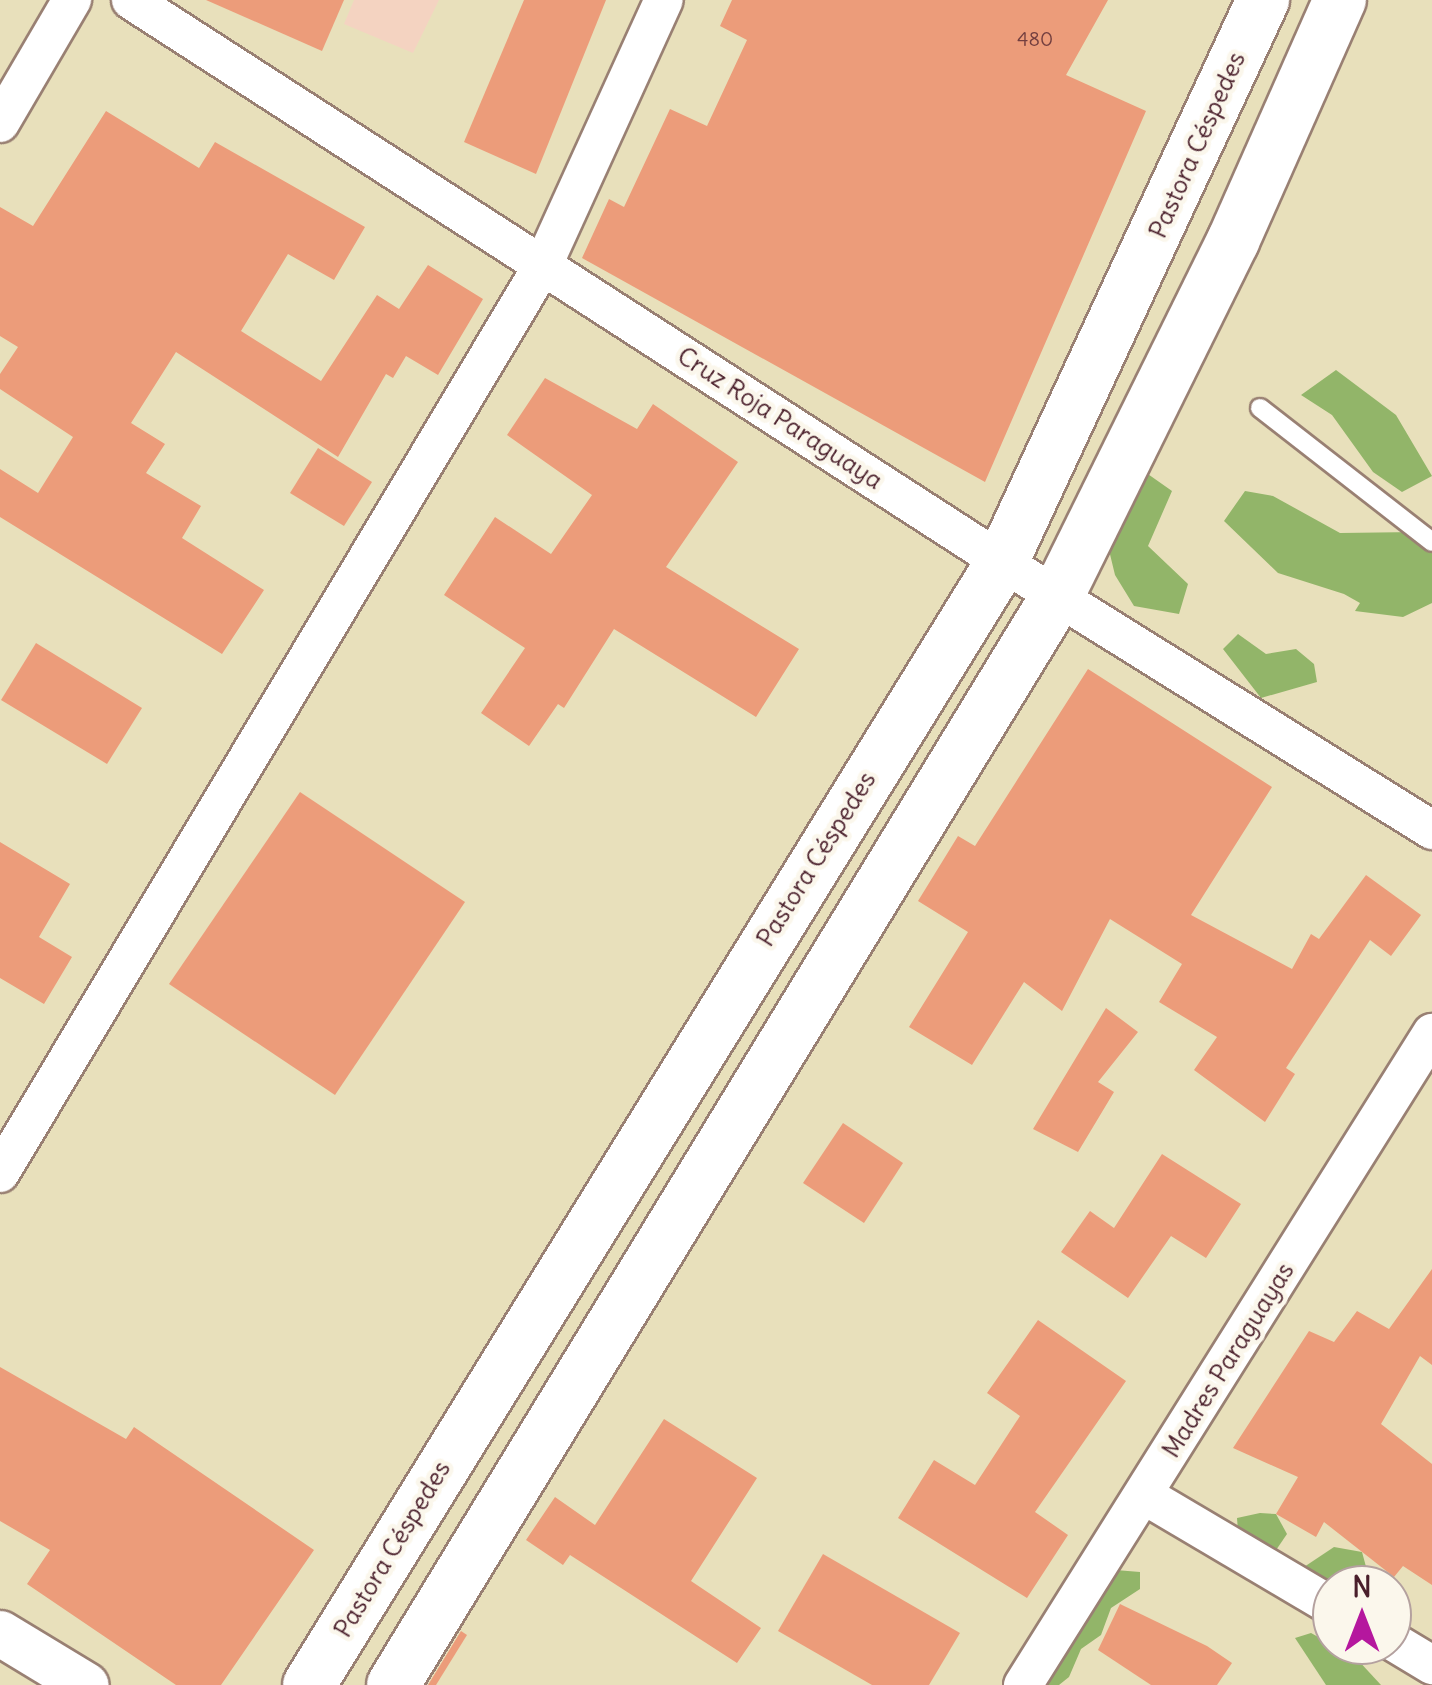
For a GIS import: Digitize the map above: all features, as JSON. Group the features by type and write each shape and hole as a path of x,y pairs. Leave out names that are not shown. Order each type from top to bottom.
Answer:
{"main road":[{"name":"Pastora Céspedes","path":"309,1685 640,1139 1002,562 1263,0"},
{"path":"393,1685 699,1175 1058,593 1242,224 1340,0"},
{"path":"640,1139 699,1175"}],"street":[{"path":"0,122 72,0"},
{"name":"Cruz Roja Paraguaya","path":"131,0 1002,562 1058,593 1432,830"},
{"path":"0,1173 544,265 664,0"},
{"name":"Madres Paraguayas","path":"1023,1685 1432,1034"},
{"path":"1144,1495 1312,1594"},
{"path":"0,1633 86,1685"}],"lane":[{"path":"1260,408 1432,542"}],"shaded area":[{"path":"354,0 439,0 413,53 344,24"}],"green space":[{"path":"1336,370 1396,415 1432,476 1402,492 1373,472 1332,415 1301,395"},
{"path":"1145,472 1172,491 1148,546 1188,584 1179,614 1134,606 1115,575 1108,546 1142,489"},
{"path":"1245,491 1273,496 1340,533 1416,532 1432,539 1432,603 1403,617 1355,611 1360,603 1344,594 1278,573 1224,521"},
{"path":"1238,634 1266,654 1296,649 1314,664 1317,682 1261,698 1223,649"},
{"path":"1276,1514 1287,1534 1272,1556 1239,1545 1237,1518"},
{"path":"1334,1547 1362,1552 1366,1565 1312,1565 1312,1575 1301,1569"},
{"path":"1091,1568 1140,1572 1140,1589 1111,1608 1101,1635 1081,1649 1069,1677 1059,1685 1030,1685 1040,1623"},
{"path":"1312,1634 1312,1664 1295,1638"},
{"path":"1313,1665 1362,1665 1381,1685 1326,1685"}],"building":[{"path":"206,0 344,0 322,51"},
{"path":"524,0 606,0 536,174 464,142"},
{"path":"732,0 1108,0 1066,75 1146,111 985,482 582,258 609,199 624,207 670,109 707,126 747,40 720,26"},
{"path":"106,111 199,168 215,142 365,227 334,280 288,254 241,331 321,381 377,295 399,309 428,265 483,299 438,375 406,356 393,378 386,374 338,457 176,352 131,423 165,444 146,473 201,506 182,538 264,590 222,654 0,517 0,469 38,493 73,437 0,389 0,374 18,347 0,336 0,207 33,226"},
{"path":"545,378 637,429 653,404 738,462 666,567 799,649 756,717 614,629 564,708 558,704 529,746 481,713 525,648 444,595 495,517 551,554 592,495 507,435"},
{"path":"318,448 372,482 344,526 290,493"},
{"path":"36,643 142,708 107,764 1,700"},
{"path":"1088,669 1272,787 1191,915 1292,969 1311,934 1319,939 1366,875 1421,915 1391,956 1370,940 1286,1068 1295,1074 1265,1122 1194,1070 1217,1037 1159,1002 1182,964 1110,919 1062,1011 1024,982 972,1065 909,1027 968,932 918,901 958,836 975,846"},
{"path":"300,792 465,902 335,1095 169,984"},
{"path":"0,842 70,884 39,937 72,957 44,1004 0,978"},
{"path":"1106,1008 1138,1032 1098,1082 1114,1092 1078,1152 1033,1129"},
{"path":"843,1123 903,1163 864,1223 803,1183"},
{"path":"1162,1154 1241,1204 1206,1258 1171,1236 1128,1298 1061,1252 1090,1211 1114,1228"},
{"path":"1432,1269 1432,1365 1420,1356 1381,1424 1432,1464 1432,1585 1412,1572 1412,1565 1379,1565 1324,1522 1316,1537 1276,1514 1298,1477 1233,1448 1309,1331 1334,1342 1357,1311 1389,1329"},
{"path":"1038,1320 1126,1381 1035,1512 1068,1535 1027,1598 898,1518 934,1460 975,1485 1020,1416 987,1393"},
{"path":"0,1367 126,1439 134,1427 314,1550 221,1685 176,1685 27,1584 50,1550 0,1521"},
{"path":"664,1419 757,1478 691,1581 761,1628 737,1663 570,1555 563,1565 526,1540 555,1497 595,1525"},
{"path":"823,1554 960,1633 929,1685 872,1685 778,1631"},
{"path":"1120,1604 1207,1646 1232,1663 1217,1685 1151,1685 1098,1650"},
{"path":"461,1631 467,1635 436,1685 428,1685"}]}
